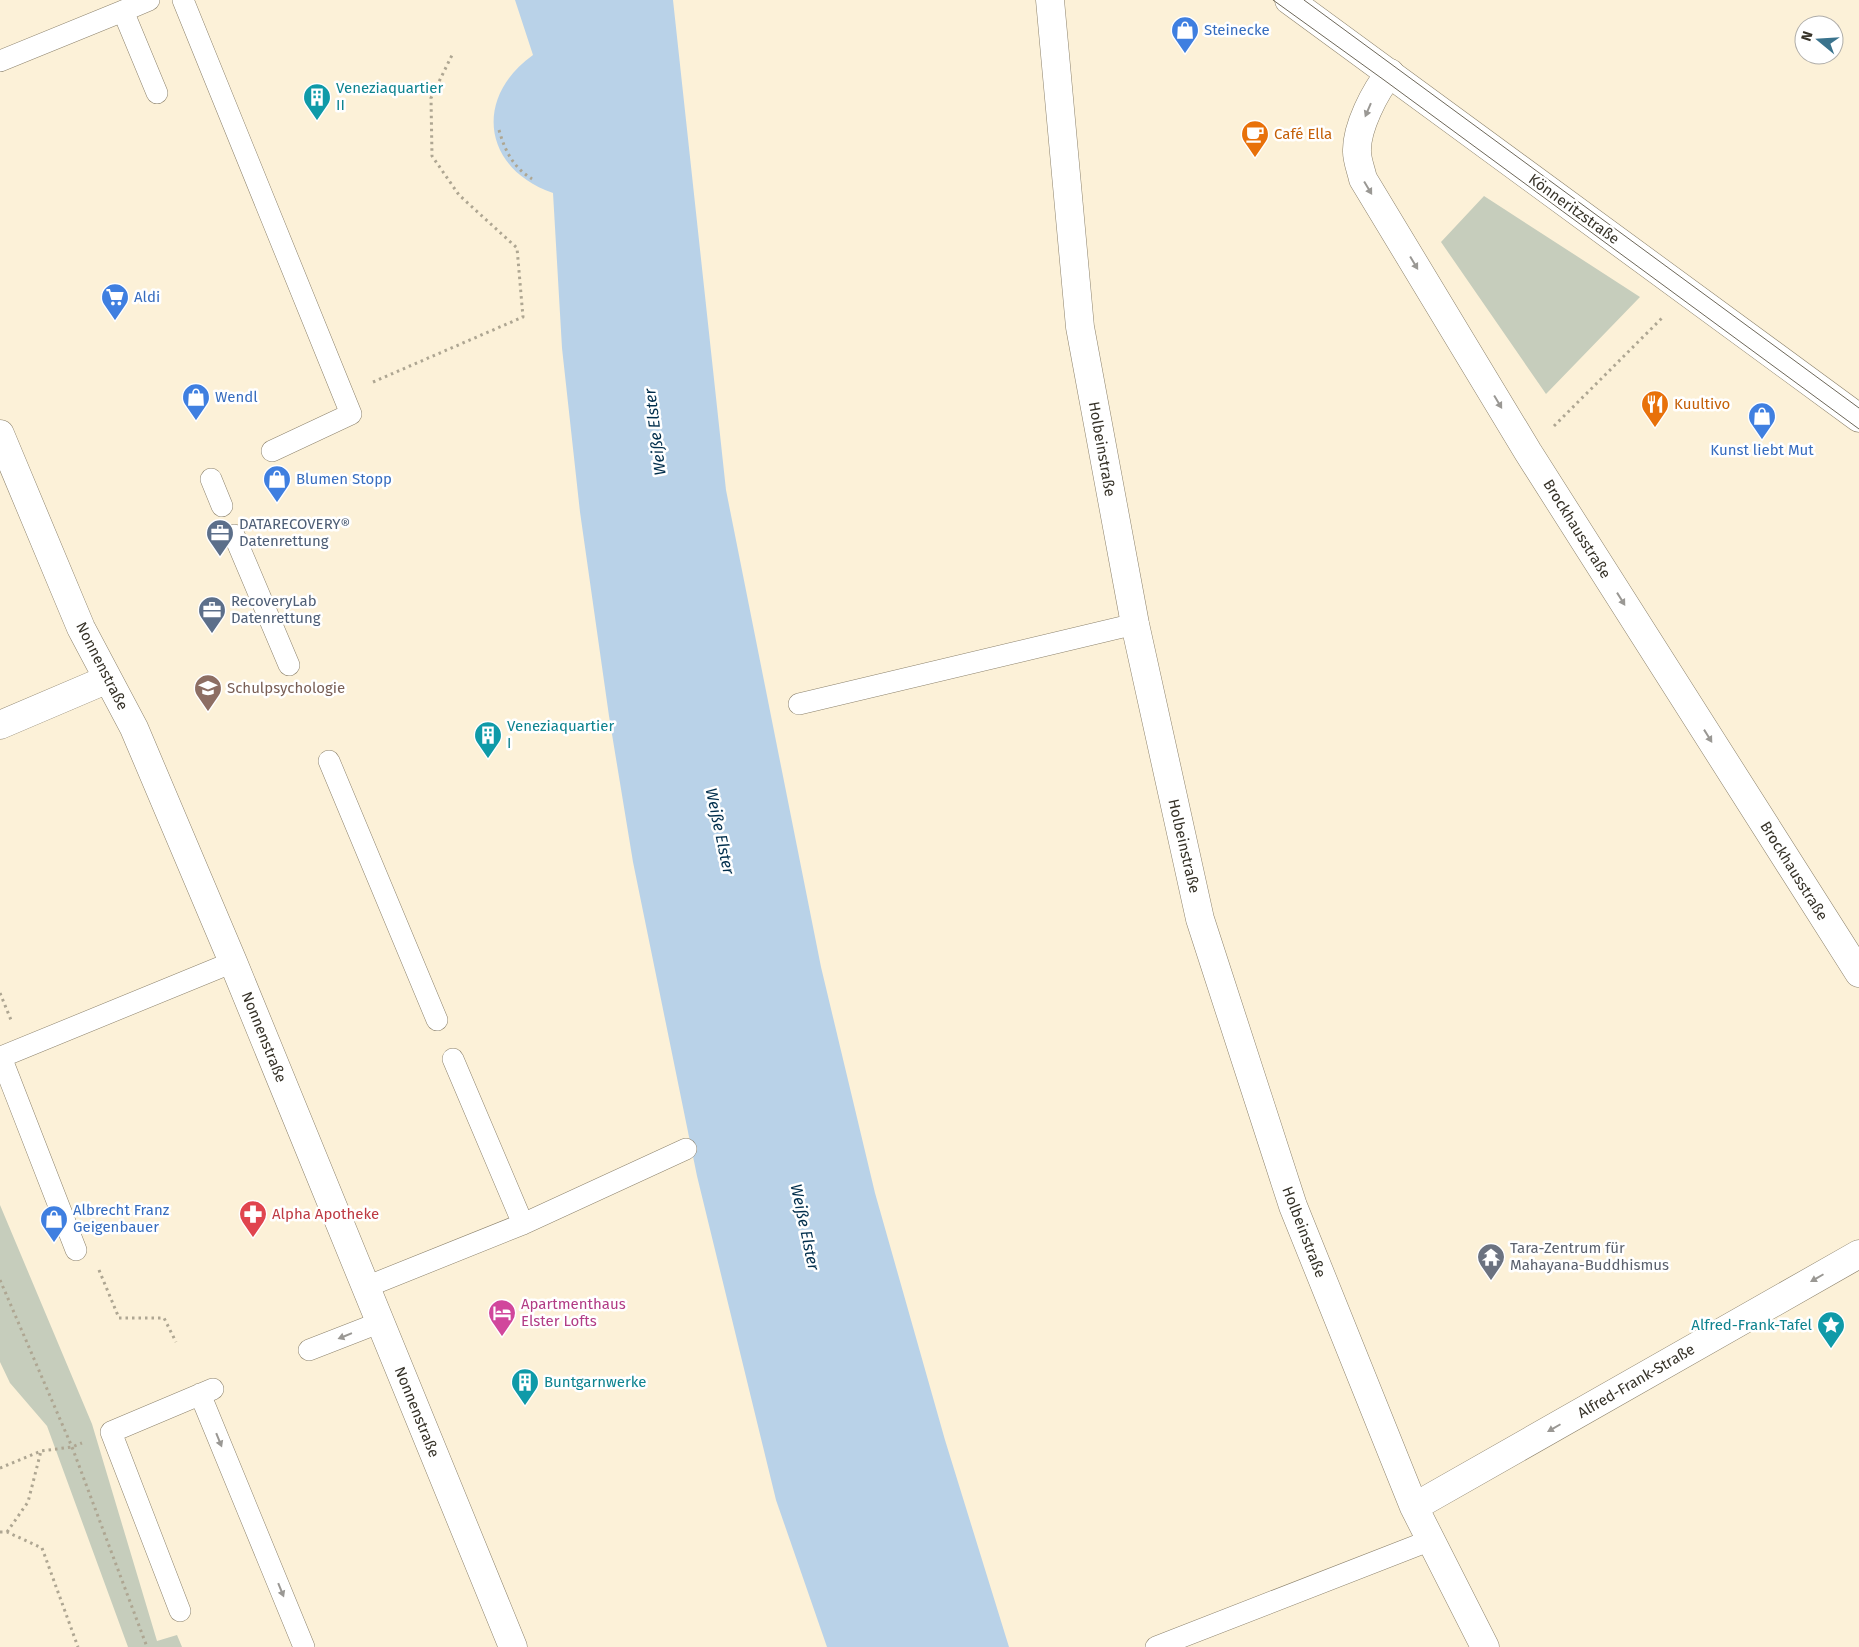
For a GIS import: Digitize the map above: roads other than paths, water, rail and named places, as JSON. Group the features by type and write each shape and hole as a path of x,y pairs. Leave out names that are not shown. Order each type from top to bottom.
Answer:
{"street":[{"name":"Holbeinstraße","path":"1050,0 1080,327 1134,624 1200,919 1293,1206 1414,1507 1485,1647"},
{"name":"Könneritzstraße","path":"1290,0 1859,418"},
{"name":"Brockhausstraße","path":"1390,73 1370,104 1360,129 1357,152 1363,179 1528,452 1859,973"},
{"name":"Nonnenstraße","path":"0,434 81,628 134,728 233,962 513,1647"},
{"path":"0,725 108,679"},
{"name":"Alfred-Frank-Straße","path":"1414,1507 1859,1254"}],"lane":[{"path":"0,61 150,0"},
{"path":"182,0 351,414 272,451"},
{"path":"123,11 156,93"},
{"path":"211,479 222,506"},
{"path":"234,535 289,665"},
{"path":"800,704 1134,624"},
{"path":"329,761 438,1020"},
{"path":"76,1250 1,1057 233,962"},
{"path":"453,1059 522,1224"},
{"path":"366,1287 522,1224 686,1149"},
{"path":"309,1350 380,1322"},
{"path":"180,1611 111,1432 206,1392 304,1647"},
{"path":"1156,1647 1431,1540"}],"water":[{"name":"Weiße Elster","path":"515,0 673,0 726,490 821,967 875,1193 945,1440 1009,1647 827,1647 776,1500 697,1176 633,862 609,716 580,512 562,348 553,193 530,182 512,167 500,150 494,131 495,111 501,91 514,72 533,55"}],"tram line":[{"path":"1273,0 1859,429"},
{"path":"1304,0 1859,408"}],"place":[{"name":"Steinecke","path":"1185,54"},
{"name":"Veneziaquartier II","path":"317,121"},
{"name":"Café Ella","path":"1255,158"},
{"name":"Aldi","path":"115,321"},
{"name":"Wendl","path":"196,421"},
{"name":"Kuultivo","path":"1655,428"},
{"name":"Kunst liebt Mut","path":"1762,440"},
{"name":"Blumen Stopp","path":"277,503"},
{"name":"DATARECOVERY® Datenrettung","path":"220,557"},
{"name":"RecoveryLab Datenrettung","path":"212,634"},
{"name":"Schulpsychologie","path":"208,712"},
{"name":"Veneziaquartier I","path":"488,759"},
{"name":"Alpha Apotheke","path":"253,1238"},
{"name":"Albrecht Franz Geigenbauer","path":"54,1243"},
{"name":"Tara-Zentrum für Mahayana-Buddhismus","path":"1491,1281"},
{"name":"Apartmenthaus Elster Lofts","path":"502,1337"},
{"name":"Alfred-Frank-Tafel","path":"1831,1349"},
{"name":"Buntgarnwerke","path":"525,1406"}]}
